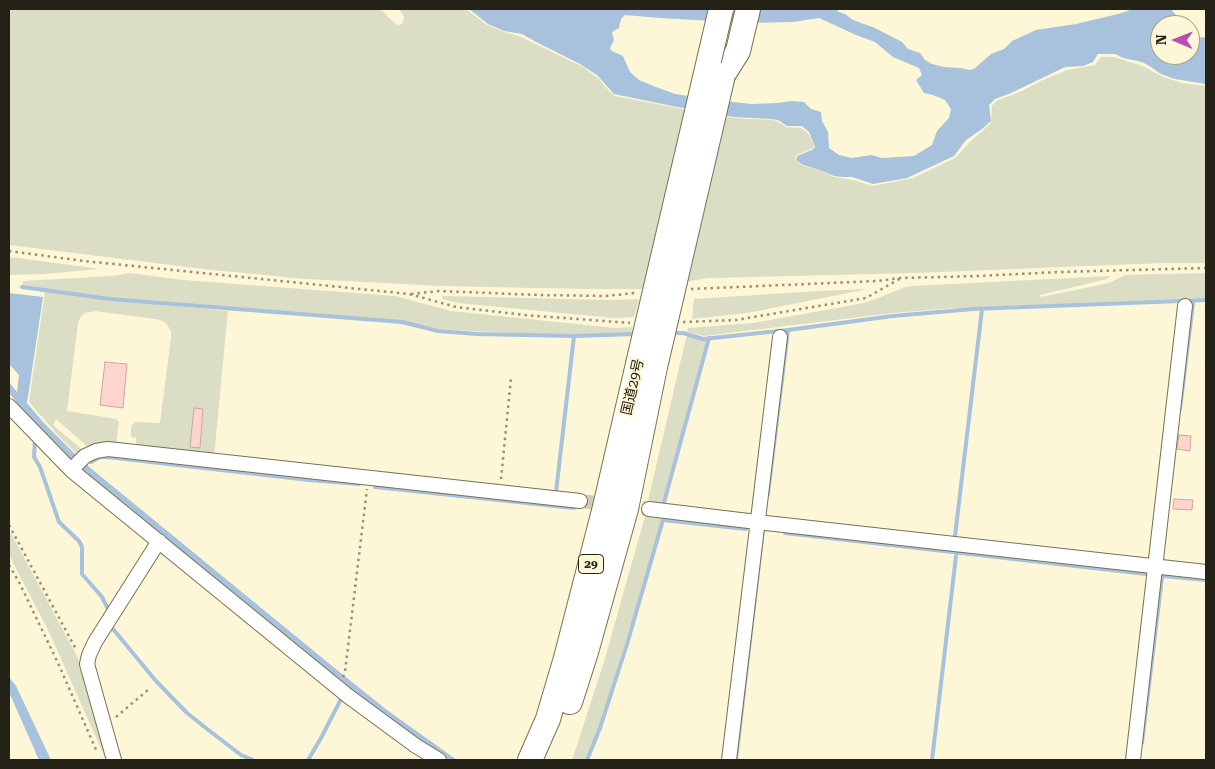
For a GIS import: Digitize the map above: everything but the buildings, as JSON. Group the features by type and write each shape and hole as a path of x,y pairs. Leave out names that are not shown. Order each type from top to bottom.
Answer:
{"highway":[{"name":"国道29号","path":"548,760 586,652 626,509 647,365 721,9"},
{"name":"国道29号","path":"530,760 548,719 566,658 606,507 647,365 723,75 738,9"},
{"name":"29","path":"723,75 738,52 748,9"}],"street":[{"path":"1133,760 1185,306"},
{"path":"729,760 780,337"},
{"path":"9,406 71,470 337,687 416,746 439,760"},
{"path":"71,470 85,456 96,451 108,449 580,502"},
{"path":"649,509 1206,572"},
{"path":"114,760 87,664 95,642 159,541"}],"path":[{"path":"9,251 84,261 409,294 456,307 525,315 636,323"},
{"path":"877,280 1206,268"},
{"path":"675,322 736,320 866,298 902,278"},
{"path":"500,492 511,378"},
{"path":"337,687 345,672 368,478"},
{"path":"9,525 81,658 87,664"},
{"path":"9,565 58,663 97,751"},
{"path":"105,727 148,688"}],"green space":[{"path":"9,9 381,9 398,25 402,24 404,19 403,14 398,9 466,9 487,25 519,36 583,67 598,78 615,96 734,118 772,120 786,127 801,128 808,133 814,146 812,149 796,155 795,160 803,166 820,170 834,177 873,186 913,178 955,158 991,123 992,106 996,101 1067,70 1095,65 1101,57 1114,57 1143,66 1161,76 1182,83 1206,86 1206,263 708,278 641,289 587,289 442,286 307,279 212,270 9,245"},
{"path":"9,257 99,269 9,275"},
{"path":"129,273 183,280 395,296 451,311 615,328 633,327 631,333 574,335 439,329 401,321 110,298 23,286 23,281 113,276"},
{"path":"1206,273 1206,298 955,308 893,313 704,336 687,332 688,328 753,323 864,303 912,286 1111,276 1107,279 1040,295 1041,297 1109,283 1125,275"},
{"path":"868,289 747,313 692,319 694,299"},
{"path":"45,291 111,300 228,311 214,456 136,448 136,438 131,437 132,425 135,422 160,423 171,331 166,323 160,320 95,311 84,313 78,323 67,411 116,419 119,422 116,445 89,448 56,419 53,425 84,451 79,456 29,402"},
{"path":"443,296 639,299 634,317 614,318 458,303 442,299"},
{"path":"687,334 702,340 707,339 661,506 647,505"},
{"path":"645,516 662,518 644,581 599,728 586,760 572,760 604,662"},
{"path":"9,530 84,671 110,760 106,760 50,634 9,555"}],"water":[{"path":"469,9 836,9 853,20 875,28 902,42 908,49 920,53 925,60 932,64 969,70 974,69 991,54 1004,49 1012,41 1036,30 1076,24 1133,9 1171,9 1176,15 1150,15 1150,65 1200,65 1200,38 1206,37 1206,84 1175,79 1161,74 1142,62 1123,58 1115,54 1098,54 1093,62 1083,66 1065,67 995,99 989,105 991,121 966,140 954,156 907,178 873,184 852,177 834,176 803,165 796,160 797,156 815,147 809,132 802,126 787,126 778,120 771,119 734,117 614,94 597,75 580,64 522,34 504,31 488,24","holes":["625,15 747,23 793,22 819,18 875,42 893,57 919,68 922,75 916,80 924,93 945,100 951,109 949,118 937,131 932,145 914,156 882,158 871,155 852,158 839,155 829,148 828,132 822,121 821,112 811,109 804,102 751,104 675,94 639,80 630,72 623,56 612,51 610,48 614,40 612,32 619,28 621,19"]},
{"path":"9,293 43,297 27,403 43,422 78,457 87,462 88,466 337,670 387,710 457,760 444,760 354,693 81,472 9,393 9,382 17,392 19,375 9,364"},
{"path":"762,528 765,529 738,760 736,760"},
{"path":"9,677 16,686 51,760 39,760 9,692"}],"waterway":[{"path":"22,287 110,299 402,322 438,331 477,334 574,336 637,334"},
{"path":"671,333 683,333 703,339 893,316 973,309 1206,300"},
{"path":"1180,409 1193,303"},
{"path":"955,536 982,309"},
{"path":"768,494 788,330"},
{"path":"556,492 574,336"},
{"path":"663,506 709,338"},
{"path":"35,440 34,457 40,467 59,522 79,541 82,547 82,574 102,597 109,611"},
{"path":"91,462 100,457 107,457 359,484"},
{"path":"375,487 574,508"},
{"path":"587,760 600,728 627,644 663,520 746,529"},
{"path":"785,533 1146,574"},
{"path":"932,760 956,556"},
{"path":"1163,576 1206,580"},
{"path":"1142,743 1162,577"},
{"path":"113,629 156,681 187,713 241,755 253,760"},
{"path":"308,760 340,701"}],"tunnel":[{"path":"580,501 649,509"}]}
